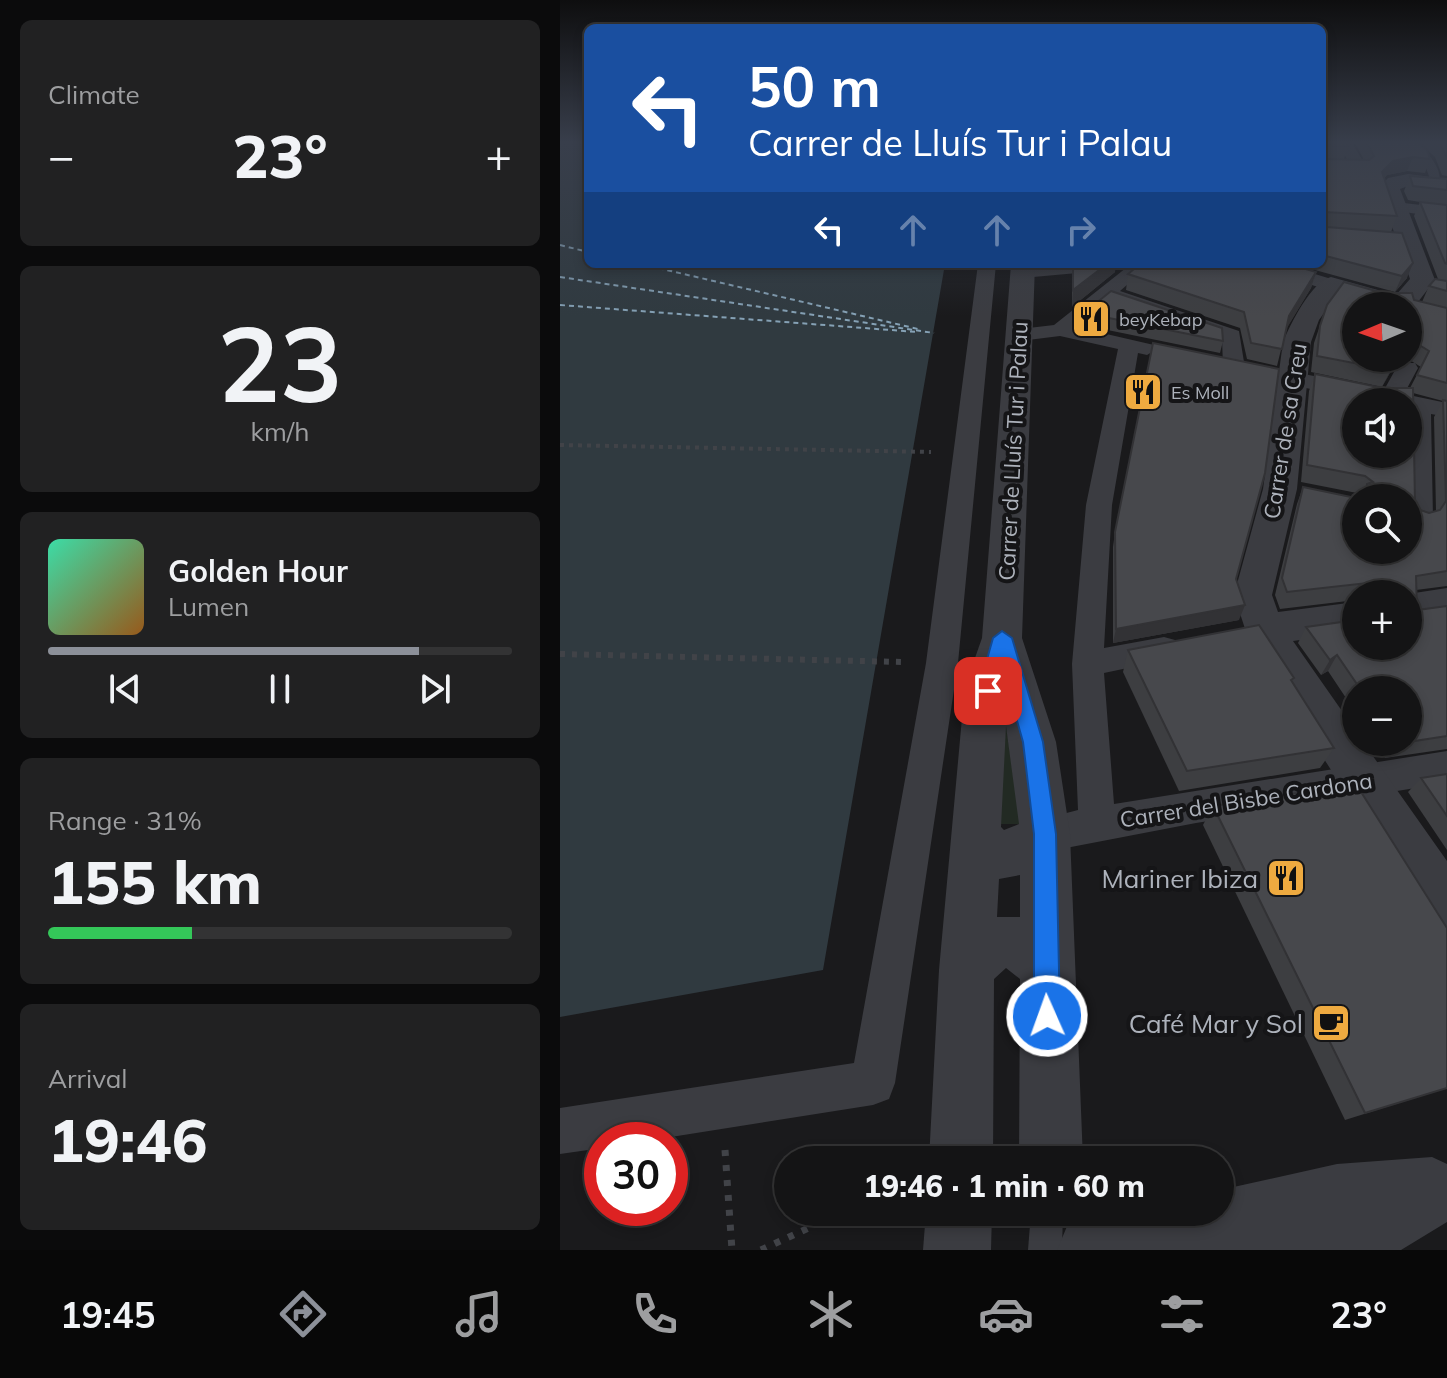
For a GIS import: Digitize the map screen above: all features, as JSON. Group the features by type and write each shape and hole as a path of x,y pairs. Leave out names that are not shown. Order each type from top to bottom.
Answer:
{"street":[{"path":"1393,199 1401,240 1423,280 1416,292"},
{"path":"1395,207 1447,213"},
{"path":"560,1131 873,1083 942,663 987,268"},
{"name":"Carrer de Lluís Tur i Palau","path":"961,1146 967,970 985,707 990,675 1002,638 1023,268"},
{"path":"1020,335 1060,330 1107,293 1132,268"},
{"path":"1276,268 1356,292"},
{"path":"1420,284 1447,290"},
{"name":"Carrer de sa Creu","path":"1249,632 1253,595 1295,492 1294,379 1297,342 1306,320 1331,285"},
{"path":"1107,293 1232,335 1227,365 1342,388"},
{"name":"Carrer de Lluís Tur i Palau","path":"1060,330 1174,355"},
{"path":"1097,823 1088,664 1099,505 1129,345"},
{"path":"1422,405 1447,410"},
{"path":"1422,519 1447,525"},
{"path":"1422,607 1447,603"},
{"path":"1342,619 1249,632 1363,782 1447,906"},
{"name":"Carrer de Lluís Tur i Palau","path":"1002,638 1033,742 1045,834 1051,1146"},
{"path":"1088,664 1190,644"},
{"name":"Carrer del Bisbe Cardona","path":"1045,834 1447,767"},
{"path":"977,836 993,854 1011,855 1030,848 1045,834"},
{"path":"967,970 979,953 1008,940 1026,944 1045,966"},
{"path":"1094,1250 1162,1239 1337,1200 1440,1190"},
{"path":"1312,1250 1354,1236 1440,1190"},
{"path":"957,1250 958,1226"}],"lane":[{"path":"1045,1250 1046,1226"}],"path":[{"path":"560,445 965,453"},
{"path":"560,654 942,663"},
{"path":"722,1105 732,1250"},
{"path":"761,1250 813,1226"}],"shaded area":[{"path":"560,199 584,199 584,268 944,268 823,970 560,1017"},
{"path":"1002,695 1020,824 1000,824"}],"building":[{"path":"1326,199 1391,199 1397,216 1326,212"},
{"path":"1420,202 1447,205 1447,264 1445,263"},
{"path":"1326,220 1327,227 1402,233 1413,263 1402,276 1326,256"},
{"path":"1073,268 1102,268 1073,290"},
{"path":"1135,268 1302,268 1316,272 1289,316 1282,349 1251,343 1244,312 1128,274"},
{"path":"1435,279 1447,281 1447,291 1429,286"},
{"path":"1344,282 1379,292 1342,292 1342,361 1317,356 1320,326 1327,305"},
{"path":"1111,291 1222,328 1223,341 1084,313"},
{"path":"1422,302 1447,308 1447,383 1417,375 1422,372 1429,351 1422,347"},
{"path":"1153,343 1279,369 1265,473 1236,579 1245,605 1116,629 1115,532"},
{"path":"1315,374 1383,388 1342,388 1342,468 1414,468 1415,484 1367,484 1373,482 1365,476 1307,465"},
{"path":"1443,400 1447,401 1447,571 1416,576 1416,580 1342,580 1342,586 1287,592 1282,578 1303,487 1342,495 1342,564 1422,564 1422,511 1429,513 1440,510 1446,501"},
{"path":"1447,606 1447,736 1422,740 1422,676 1351,676 1337,655 1330,660 1306,627 1342,622 1342,660 1422,660 1422,609"},
{"path":"1259,625 1334,748 1187,771 1128,650"},
{"path":"1447,774 1447,816 1421,778"},
{"path":"1356,784 1447,928 1447,1088 1365,1113 1213,806"}],"ferry route":[{"path":"560,245 584,251"},
{"path":"658,268 918,329"},
{"path":"560,277 934,333"},
{"path":"560,305 917,332"}],"place":[{"name":"beyKebap","path":"1091,319"},
{"name":"Es Moll","path":"1143,392"},
{"name":"Mariner Ibiza","path":"1286,878"},
{"name":"Café Mar y Sol","path":"1331,1023"}],"route":[{"path":"988,691 1002,638 1033,742 1045,834 1047,1016"}]}
